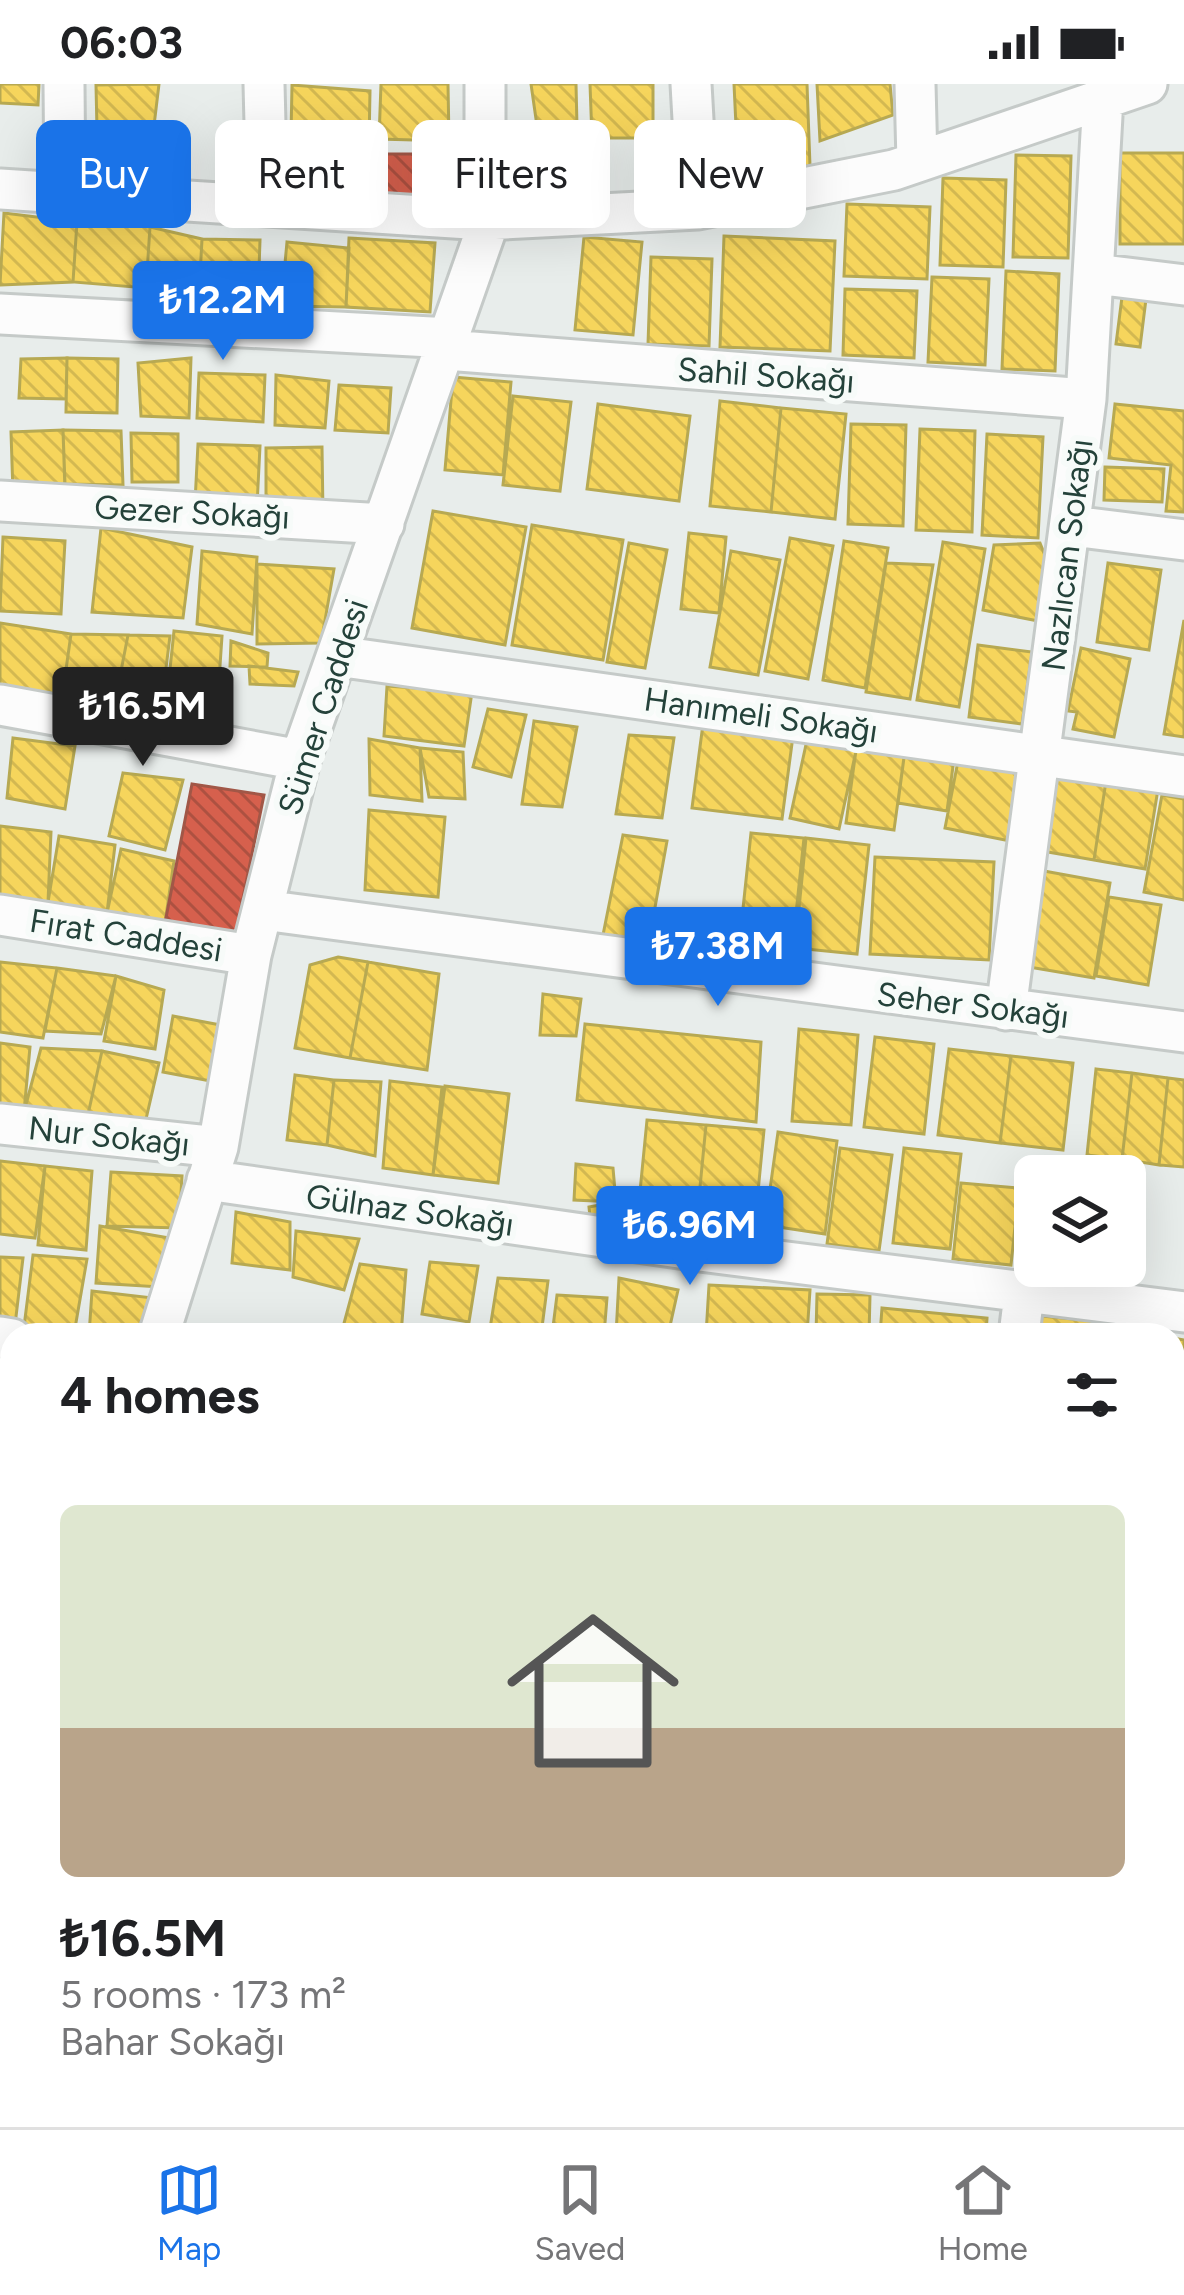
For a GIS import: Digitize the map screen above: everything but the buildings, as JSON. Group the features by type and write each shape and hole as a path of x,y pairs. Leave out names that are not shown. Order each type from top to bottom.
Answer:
{"street":[{"path":"64,84 64,120"},
{"path":"264,84 265,120"},
{"name":"Sümer Caddesi","path":"484,84 484,120"},
{"path":"691,84 693,120"},
{"path":"914,84 917,161"},
{"path":"806,185 917,161 1133,88"},
{"name":"Nazlıcan Sokağı","path":"1006,1010 1072,526 1095,274 1133,88"},
{"path":"0,189 36,191"},
{"name":"Sümer Caddesi","path":"163,1323 212,1164 251,955 300,760 448,344 483,228"},
{"path":"1095,274 1184,285"},
{"name":"Sahil Sokağı","path":"0,314 448,344 1086,399"},
{"name":"Gezer Sokağı","path":"0,501 384,524"},
{"path":"1072,526 1184,540"},
{"name":"Hanımeli Sokağı","path":"337,656 1184,776"},
{"path":"0,705 300,760"},
{"name":"Seher Sokağı","path":"263,910 1184,1032"},
{"name":"Fırat Caddesi","path":"0,915 251,955"},
{"name":"Nur Sokağı","path":"0,1124 212,1164"},
{"name":"Gülnaz Sokağı","path":"212,1164 1024,1294 1184,1312"},
{"path":"1020,1323 1024,1294"}]}
